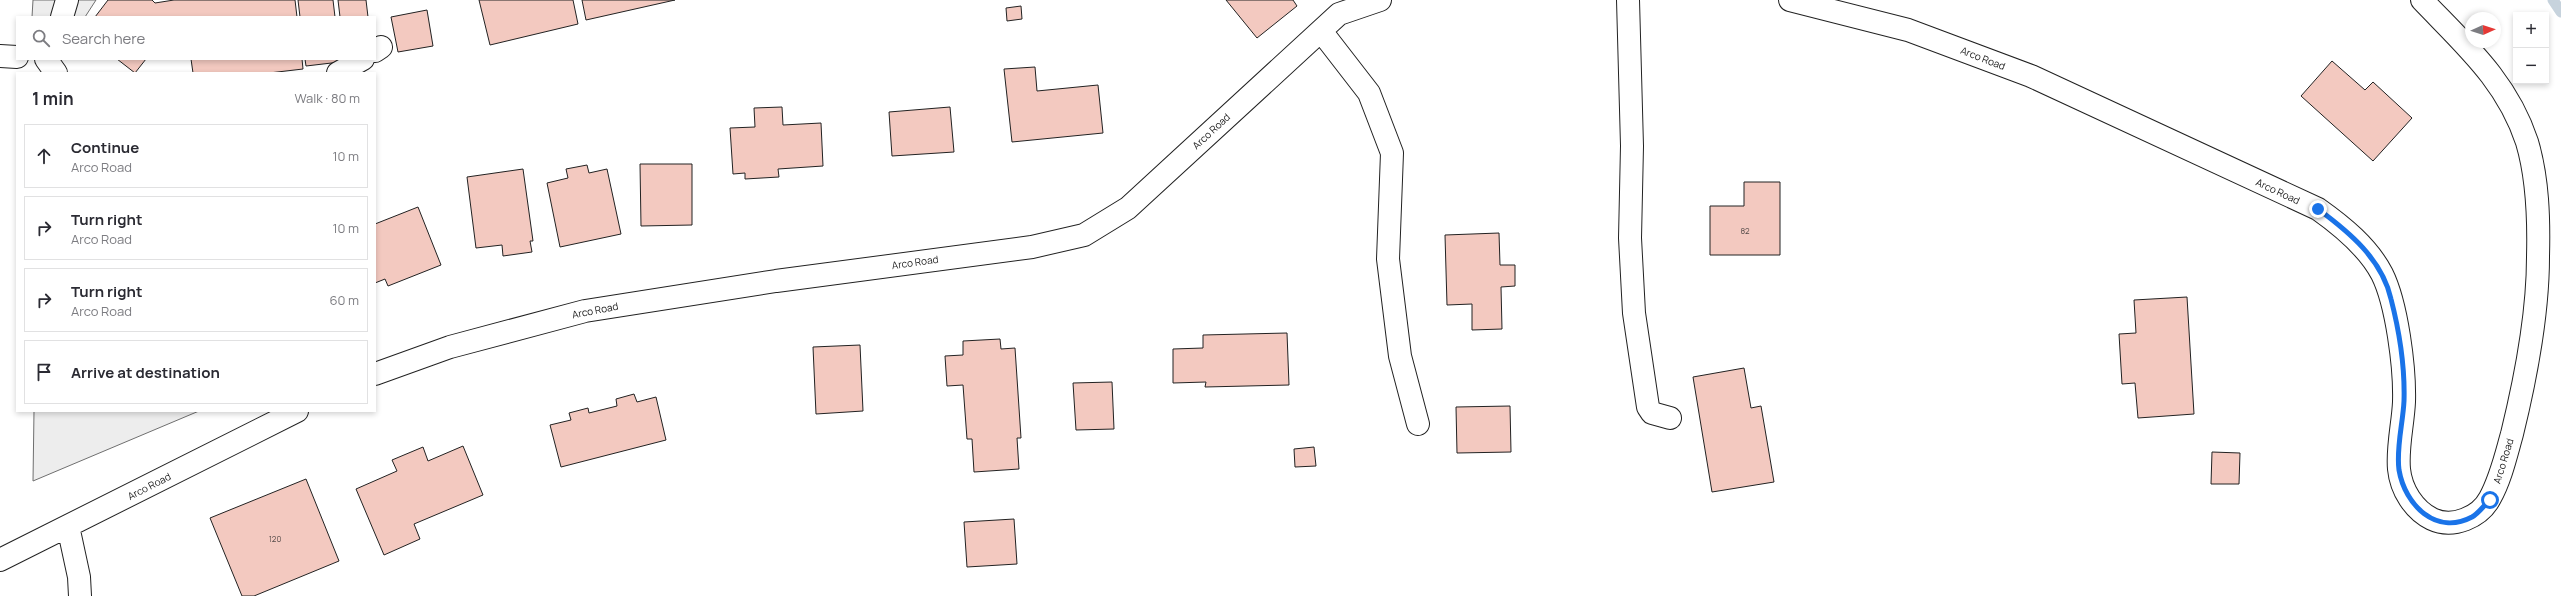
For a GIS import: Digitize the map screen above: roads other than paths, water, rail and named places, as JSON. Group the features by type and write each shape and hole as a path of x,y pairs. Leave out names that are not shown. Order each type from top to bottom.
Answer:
{"street":[{"path":"62,16 67,0"},
{"name":"Arco Road","path":"376,374 450,347 585,311 776,281 1032,247 1084,234 1128,208 1339,14 1380,0"},
{"path":"1628,0 1632,146 1630,238 1634,313 1648,407 1652,413 1670,418"},
{"name":"Arco Road","path":"1790,0 1908,30 2031,76 2318,209 2339,224 2360,244 2382,273 2391,298 2402,372 2404,401 2399,470 2404,488 2415,508 2434,520 2456,522 2473,516 2490,500 2500,476 2510,442 2519,407 2535,314 2538,259 2537,208 2532,162 2526,140 2512,109 2494,76 2422,0"},
{"path":"1321,31 1369,93 1392,153 1388,258 1400,356 1418,424"},
{"path":"0,56 16,57"},
{"path":"47,60 55,72"},
{"path":"340,72 362,60"},
{"name":"Arco Road","path":"0,560 295,412"},
{"path":"68,526 79,577 80,596"}],"waterway":[{"path":"2553,0 2561,12"}]}
